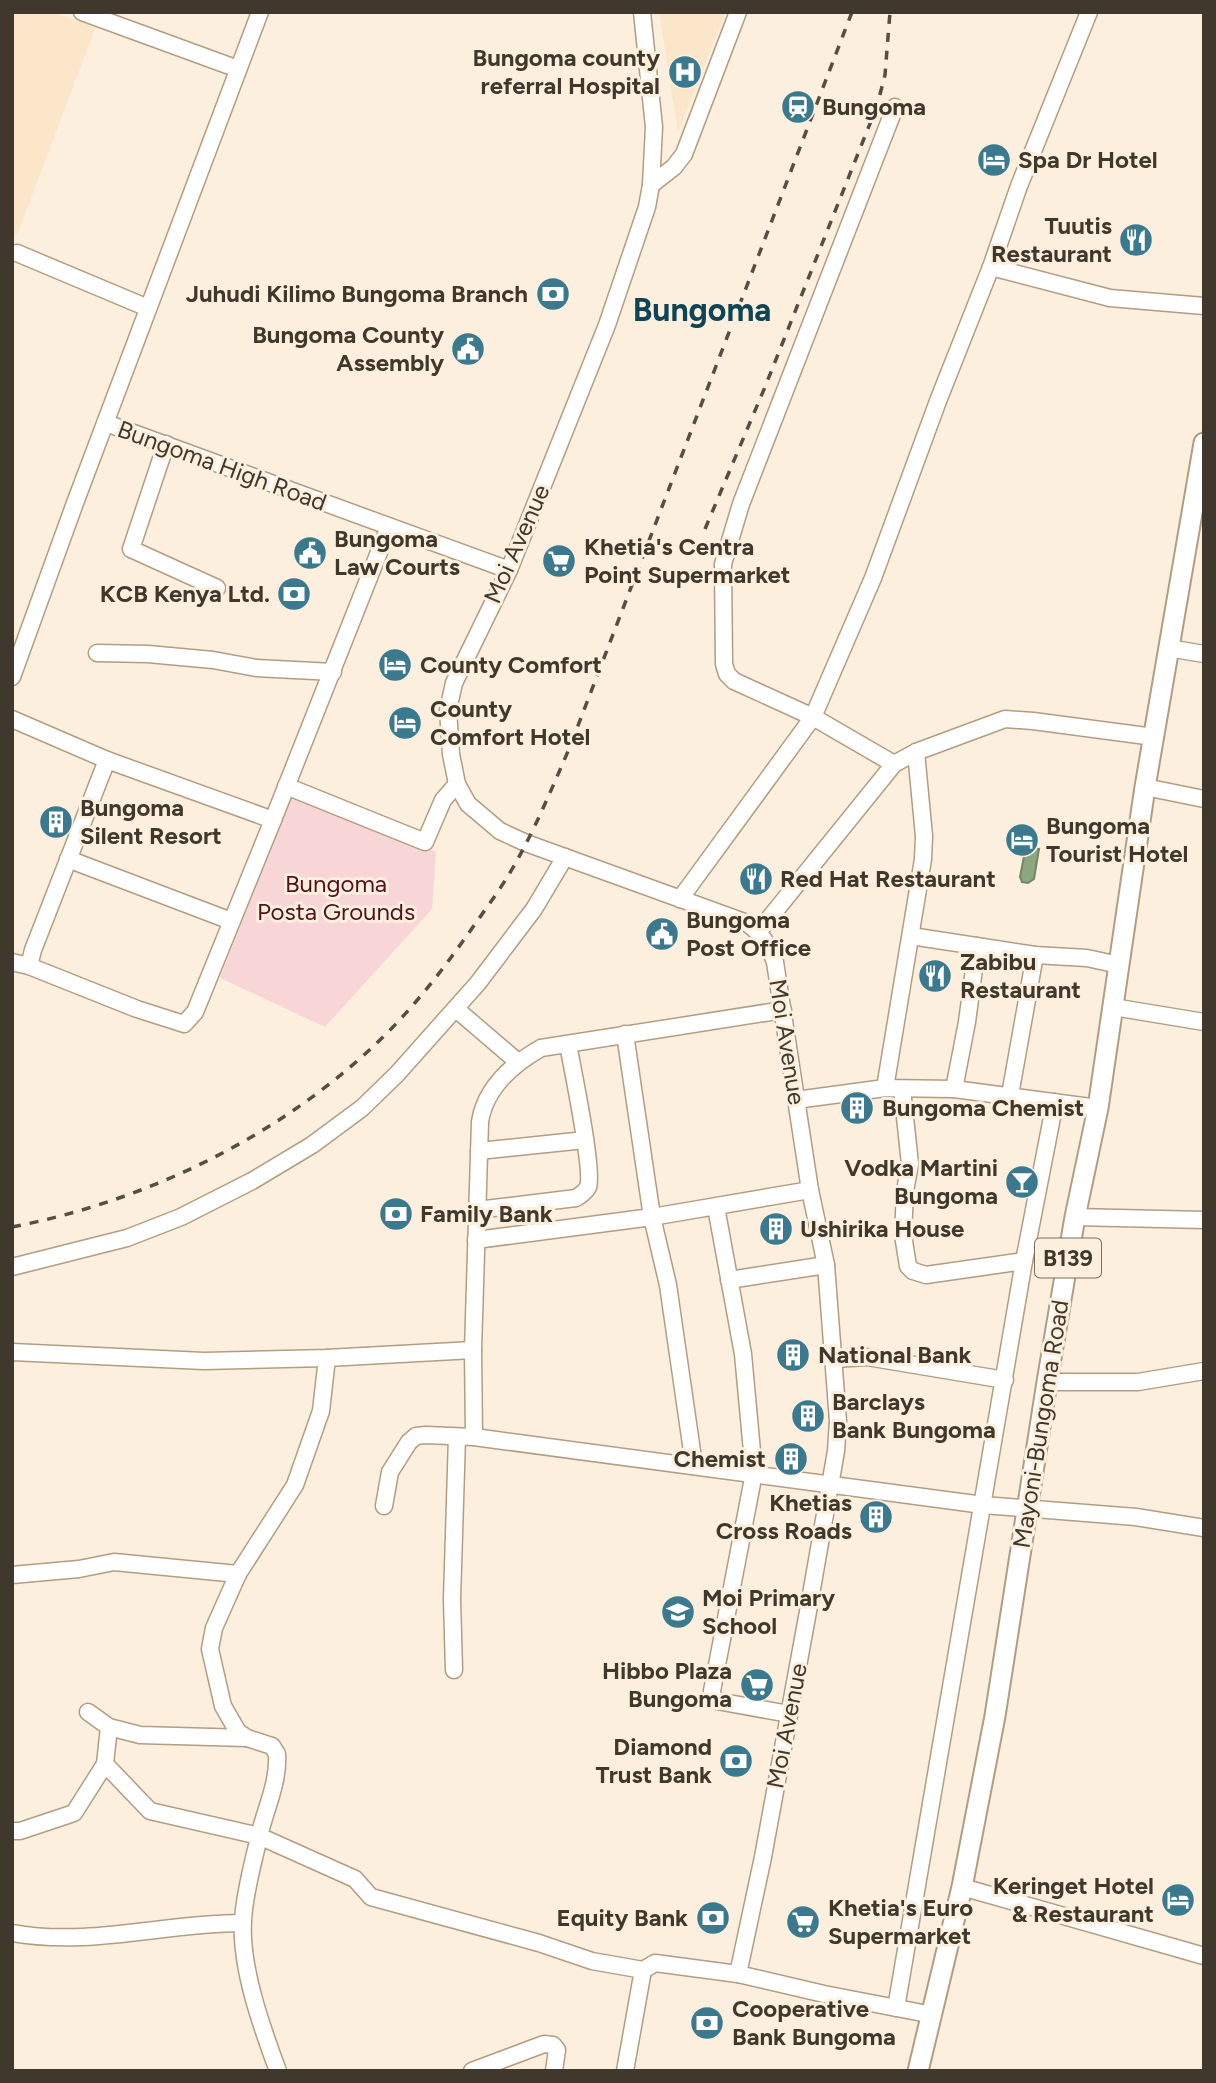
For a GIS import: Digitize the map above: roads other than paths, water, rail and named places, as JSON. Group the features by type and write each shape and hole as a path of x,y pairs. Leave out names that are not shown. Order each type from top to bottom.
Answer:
{"main road":[{"name":"Mayoni-Bungoma Road","path":"918,2071 962,1887 995,1716 1047,1382 1075,1217 1098,1108 1168,648 1201,483 1204,443"}],"street":[{"path":"82,12 238,69"},
{"name":"Bungoma High Road","path":"260,12 106,423 509,570"},
{"name":"Moi Avenue","path":"642,12 654,127 651,185 640,229 607,325 509,570 454,683 448,710 449,731 457,784 468,804 500,831 747,923 759,931 772,954 810,1190 826,1265 838,1421 831,1483 761,1869 737,1974"},
{"path":"651,185 668,172 684,154 738,12"},
{"path":"680,899 813,717 873,578 1019,186 1088,12"},
{"path":"894,764 813,717 744,686 727,674 724,664 723,564 740,504 895,107"},
{"path":"17,253 148,308"},
{"path":"991,267 1111,298 1204,306"},
{"path":"12,677 17,649 106,423"},
{"path":"166,444 131,549 217,588"},
{"path":"12,962 184,1024 195,1012 389,527"},
{"path":"1168,648 1204,654"},
{"path":"97,653 148,654 213,660 256,668 333,672"},
{"path":"12,719 107,760 272,820"},
{"path":"759,931 894,764 916,752 1005,719 1154,737"},
{"path":"885,1087 923,859 924,836 916,752"},
{"path":"29,966 107,760"},
{"path":"286,786 425,842 443,800 457,784"},
{"path":"1145,787 1204,799"},
{"path":"12,1267 127,1238 181,1217 252,1181 312,1145 362,1108 456,1009 534,909 565,857"},
{"path":"68,859 231,921"},
{"path":"911,936 1119,965"},
{"path":"954,1089 967,1022 977,946"},
{"path":"1010,1095 1035,955"},
{"path":"1114,1007 1204,1022"},
{"path":"456,1009 518,1062"},
{"path":"474,1437 473,1350 480,1122 486,1098 518,1062 541,1048 783,1010"},
{"path":"625,1034 652,1217 668,1285 694,1465"},
{"path":"477,1210 576,1198 589,1185 568,1044"},
{"path":"796,1100 885,1087 954,1089 1098,1108"},
{"path":"902,1089 910,1164 903,1209 903,1235 908,1266 920,1275 926,1275 1024,1261"},
{"path":"896,2008 1024,1261 1055,1102"},
{"path":"479,1151 584,1140"},
{"path":"476,1240 652,1217 810,1190"},
{"path":"716,1207 746,1378 754,1473 713,1698 717,1701 789,1714"},
{"path":"1075,1217 1204,1220"},
{"path":"729,1280 826,1265"},
{"path":"12,1352 204,1361 473,1350"},
{"path":"834,1359 867,1357 1004,1380"},
{"path":"278,2071 257,2014 242,1923 259,1836 274,1786 277,1754 272,1746 247,1738 238,1732 223,1706 210,1649 214,1628 238,1574 295,1485 321,1411 327,1358"},
{"path":"1047,1382 1138,1382 1204,1371"},
{"path":"384,1506 390,1472 409,1442 416,1436 426,1435 474,1437 983,1505 1136,1517 1204,1528"},
{"path":"454,1670 452,1599 457,1437"},
{"path":"12,1575 79,1569 114,1562 238,1574"},
{"path":"88,1712 109,1727 140,1735 247,1738"},
{"path":"12,1831 74,1813 105,1765 109,1727"},
{"path":"105,1765 150,1811 259,1836 355,1879 371,1897 527,1939 592,1961 643,1970 655,1964 737,1974 933,2015"},
{"path":"962,1887 1204,1956"},
{"path":"12,1933 43,1938 92,1937 204,1923 242,1923"},
{"path":"625,2071 643,1970"},
{"path":"472,2071 544,2044 556,2048 554,2071"}],"railway":[{"path":"12,1227 116,1199 167,1179 264,1129 309,1099 352,1066 402,1018 441,971 492,900 530,836 569,749 852,12"},
{"path":"705,529 877,106 885,75 890,12"}],"place":[{"name":"Bungoma county referral Hospital","path":"685,72"},
{"name":"Bungoma","path":"798,107"},
{"name":"Spa Dr Hotel","path":"994,160"},
{"name":"Tuutis Restaurant","path":"1136,240"},
{"name":"Juhudi Kilimo Bungoma Branch","path":"553,294"},
{"name":"Bungoma County Assembly","path":"468,349"},
{"name":"Bungoma Law Courts","path":"310,553"},
{"name":"Khetia's Centra Point Supermarket","path":"559,561"},
{"name":"KCB Kenya Ltd.","path":"294,594"},
{"name":"County Comfort","path":"395,665"},
{"name":"County Comfort Hotel","path":"405,723"},
{"name":"Bungoma Silent Resort","path":"56,822"},
{"name":"Bungoma Tourist Hotel","path":"1022,840"},
{"name":"Red Hat Restaurant","path":"756,879"},
{"name":"Bungoma Post Office","path":"662,934"},
{"name":"Zabibu Restaurant","path":"935,976"},
{"name":"Bungoma Chemist","path":"857,1108"},
{"name":"Vodka Martini Bungoma","path":"1022,1182"},
{"name":"Family Bank","path":"396,1214"},
{"name":"Ushirika House","path":"776,1229"},
{"name":"National Bank","path":"793,1355"},
{"name":"Barclays Bank Bungoma","path":"808,1416"},
{"name":"Chemist","path":"791,1459"},
{"name":"Khetias Cross Roads","path":"876,1517"},
{"name":"Moi Primary School","path":"678,1612"},
{"name":"Hibbo Plaza Bungoma","path":"757,1685"},
{"name":"Diamond Trust Bank","path":"736,1761"},
{"name":"Keringet Hotel & Restaurant","path":"1178,1900"},
{"name":"Equity Bank","path":"713,1918"},
{"name":"Khetia's Euro Supermarket","path":"803,1922"},
{"name":"Cooperative Bank Bungoma","path":"707,2023"}],"district":[{"name":"Bungoma","path":"702,310"}],"park label":[{"name":"Bungoma Posta Grounds","path":"336,898"}]}
